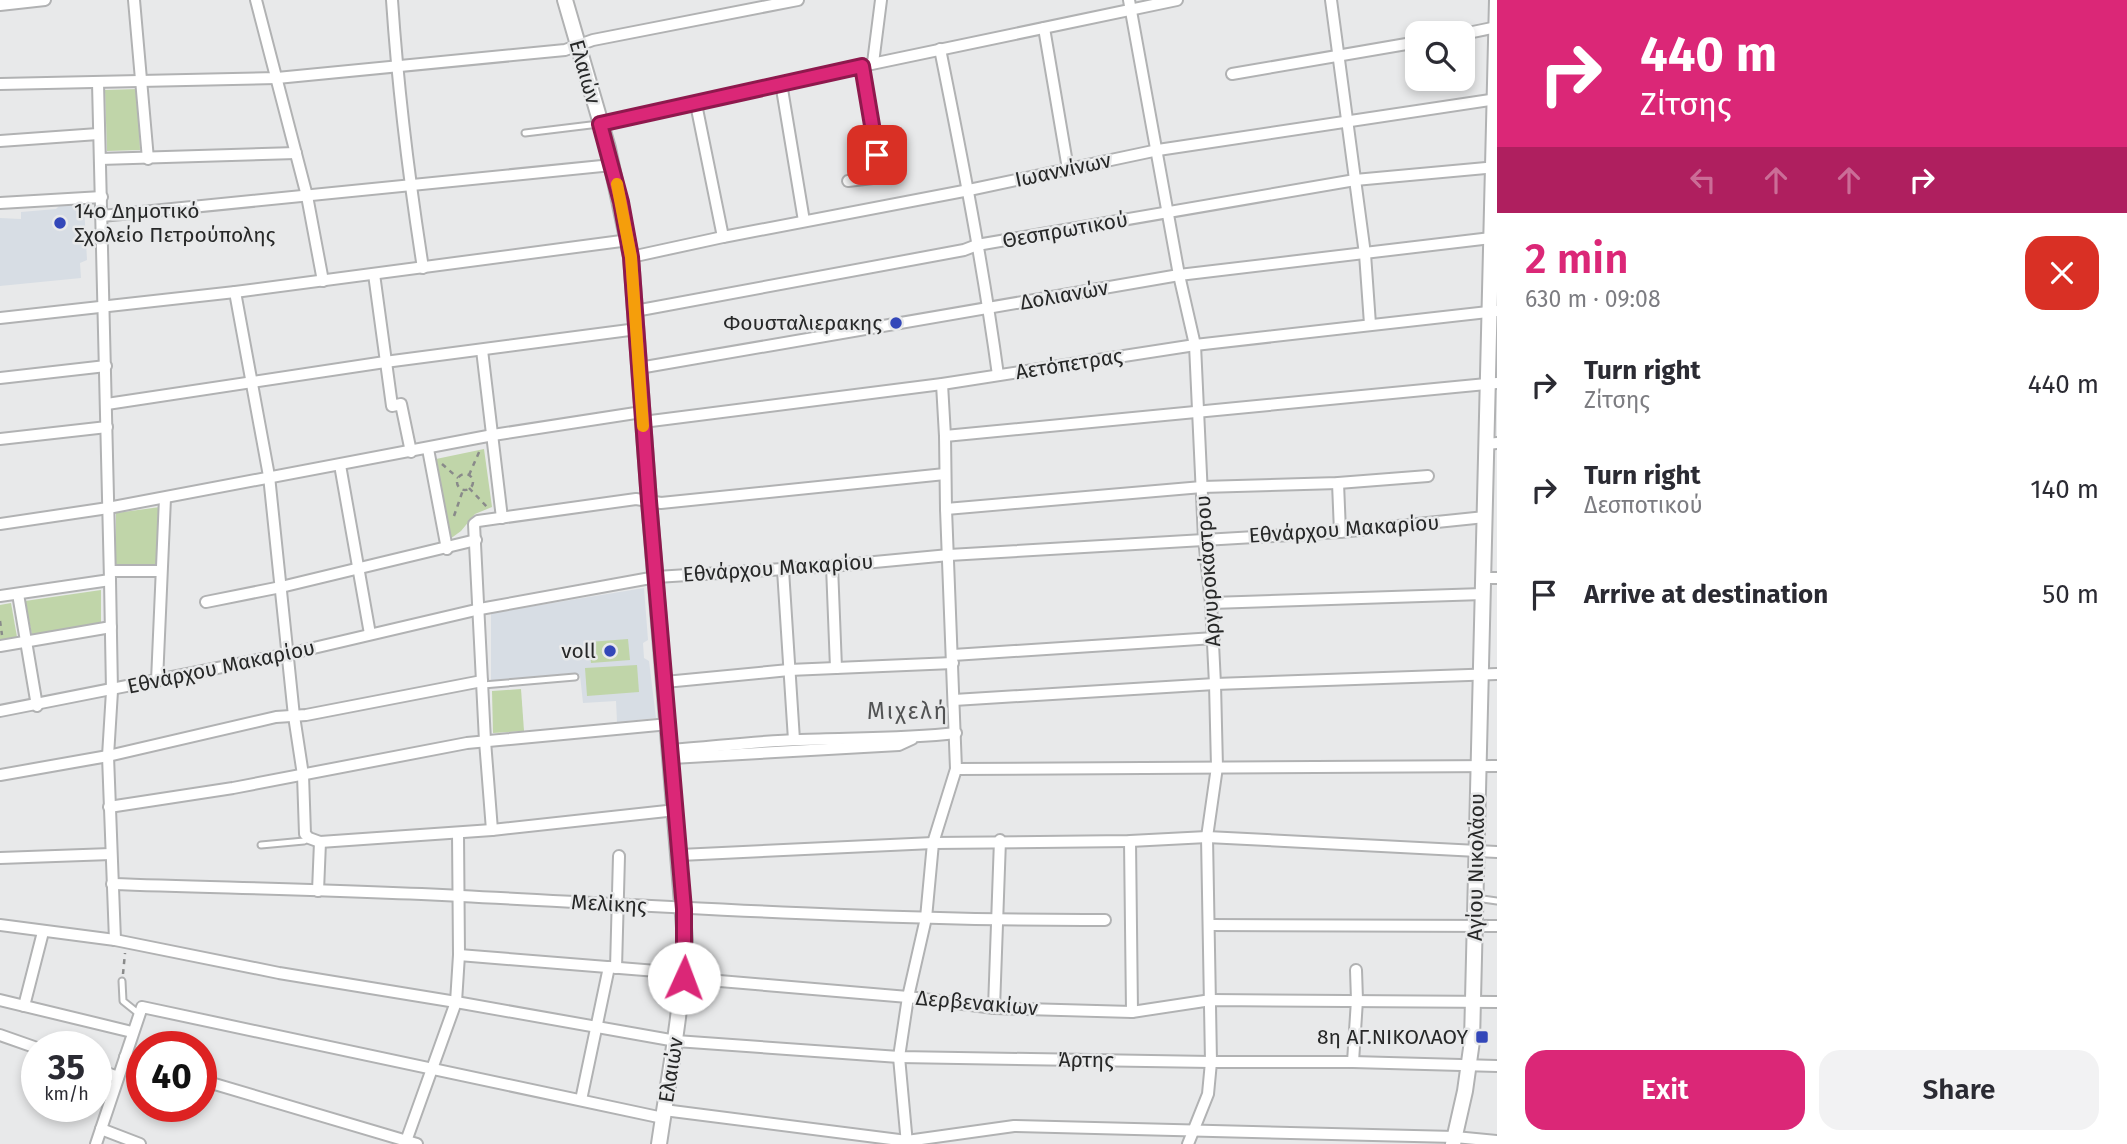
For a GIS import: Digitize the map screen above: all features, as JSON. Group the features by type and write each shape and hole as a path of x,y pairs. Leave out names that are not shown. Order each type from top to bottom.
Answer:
{"street":[{"path":"0,5 45,0"},
{"path":"134,0 148,159"},
{"path":"256,0 307,196 323,281"},
{"path":"392,0 410,187 423,268"},
{"name":"Ελαιών","path":"565,0 612,165 629,240 637,329 642,417 684,909 684,978 659,1144"},
{"path":"0,84 277,78 565,50 593,40 798,0"},
{"path":"848,181 881,177 868,65 881,0"},
{"path":"600,124 1044,28 1130,5 1177,0"},
{"path":"1331,0 1365,254 1370,324"},
{"name":"Αγίου Νικολάου","path":"1454,1140 1470,1065 1483,594 1490,578 1485,517 1491,486 1492,444 1491,237 1495,167 1497,0"},
{"name":"Αργυροκάστρου","path":"1130,5 1179,275 1195,345 1204,539 1214,638 1217,767 1207,837 1211,1062 1208,1094 1188,1144"},
{"path":"1475,32 1497,27"},
{"path":"1044,28 1068,169"},
{"path":"1232,74 1405,44"},
{"path":"940,50 969,190 998,375"},
{"path":"98,83 112,691 108,756 112,884 121,941"},
{"path":"781,83 804,221"},
{"name":"Ιωαννίνων","path":"631,257 1158,150 1496,100"},
{"path":"696,104 723,237"},
{"path":"0,141 99,134"},
{"path":"100,159 296,153"},
{"path":"102,216 612,165"},
{"name":"Θεσπρωτικού","path":"635,311 1168,211 1354,180 1495,167"},
{"path":"0,203 102,197"},
{"name":"Δολιανών","path":"639,368 1179,275 1491,237"},
{"path":"0,318 235,292 629,240"},
{"path":"374,274 392,406 401,404 411,452"},
{"path":"235,292 269,476 294,716 318,891"},
{"name":"Αετόπετρας","path":"0,524 165,498 489,436 942,384 1195,345 1493,312"},
{"path":"107,404 385,362 637,329"},
{"path":"482,350 489,436 500,518"},
{"path":"0,379 106,366"},
{"path":"907,1143 899,1057 908,997 926,918 933,843 956,769 946,509 946,436 942,384"},
{"path":"946,436 1492,384"},
{"path":"0,439 107,427"},
{"path":"428,449 447,549"},
{"path":"340,465 370,634"},
{"path":"492,830 474,524 478,521 636,499 660,503 945,474"},
{"path":"946,509 1202,487 1338,483 1428,475"},
{"path":"1338,483 1340,532"},
{"path":"157,681 165,498"},
{"name":"Εθνάρχου Μακαρίου","path":"0,711 37,706 288,654 480,609 656,577 832,566 949,555 1340,532 1485,517"},
{"path":"206,602 447,549 476,540"},
{"path":"832,566 836,668"},
{"path":"783,569 794,740"},
{"path":"0,596 110,576 160,571"},
{"path":"18,594 37,706"},
{"path":"1211,603 1483,594"},
{"path":"0,646 111,627"},
{"path":"665,682 1214,638"},
{"path":"954,700 1215,684 1497,674"},
{"path":"0,775 108,756 276,717 482,683"},
{"path":"110,807 485,741 669,724"},
{"path":"671,754 794,740 897,736 916,738 956,733"},
{"path":"671,754 899,745 916,738"},
{"path":"956,769 1497,766"},
{"path":"311,838 458,833 676,810"},
{"path":"217,1085 409,1143 456,1002 459,955 458,833"},
{"path":"680,855 1000,840 1130,841 1207,837 1497,852"},
{"path":"994,1009 1000,840"},
{"path":"1130,841 1132,1012"},
{"path":"0,858 111,854"},
{"path":"582,1100 596,1027 612,967 620,905 619,856"},
{"name":"Μελίκης","path":"112,884 457,896 684,909 926,918 1105,920"},
{"name":"Άρτης","path":"0,925 121,941 279,973 676,1041 899,1057 1497,1066"},
{"path":"1210,925 1497,926"},
{"path":"24,1006 43,932"},
{"name":"Δερβενακίων","path":"459,955 669,972 684,978 908,997 994,1009 1132,1012 1210,1000 1497,1002"},
{"path":"1353,1062 1356,970"},
{"path":"0,1000 128,1031"},
{"path":"132,1031 142,1007 149,1007 582,1100 664,1114 907,1143 1014,1126 1497,1141"},
{"path":"0,1035 21,1042"},
{"path":"96,1144 126,1053"},
{"path":"112,1075 118,1077"},
{"path":"101,1129 140,1144"}],"lane":[{"path":"526,133 600,124"},
{"path":"482,683 575,677"},
{"path":"261,845 311,838"},
{"path":"1476,898 1497,901"},
{"path":"122,981 123,1000 138,1013"}],"path":[{"path":"468,475 489,436"},
{"path":"463,490 457,485 458,478 463,474 468,475"},
{"path":"463,490 469,488 472,482 468,475"},
{"path":"469,488 500,518"},
{"path":"445,534 463,490"},
{"path":"121,941 122,981"}],"shaded area":[{"path":"84,205 87,260 80,263 81,278 0,286 0,218 21,219 21,212"},
{"path":"644,588 648,640 643,643 644,658 649,661 656,718 617,722 616,701 583,703 580,675 491,682 491,613"}],"green space":[{"path":"138,89 140,150 107,151 105,90"},
{"path":"484,449 492,507 475,514 461,531 450,539 436,459"},
{"path":"160,507 156,567 116,568 116,513"},
{"path":"101,590 101,624 32,635 25,601"},
{"path":"11,603 17,637 0,640 0,605"},
{"name":"voll","path":"628,639 630,660 591,663 589,642"},
{"path":"637,665 639,692 587,696 585,668"},
{"path":"521,689 524,731 493,733 492,691"}],"slow traffic":[{"path":"617,184 631,257 643,426"}],"place":[{"name":"14ο Δημοτικό Σχολείο Πετρούπολης","path":"60,223"},
{"name":"Φουσταλιερακης","path":"896,323"},
{"name":"voll","path":"610,651"},
{"name":"8η ΑΓ.ΝΙΚΟΛΑΟΥ","path":"1482,1037"}],"district":[{"name":"Μιχελή","path":"908,711"}],"route":[{"path":"684,978 684,909 631,257 621,202 600,124 862,66 877,155"}]}
